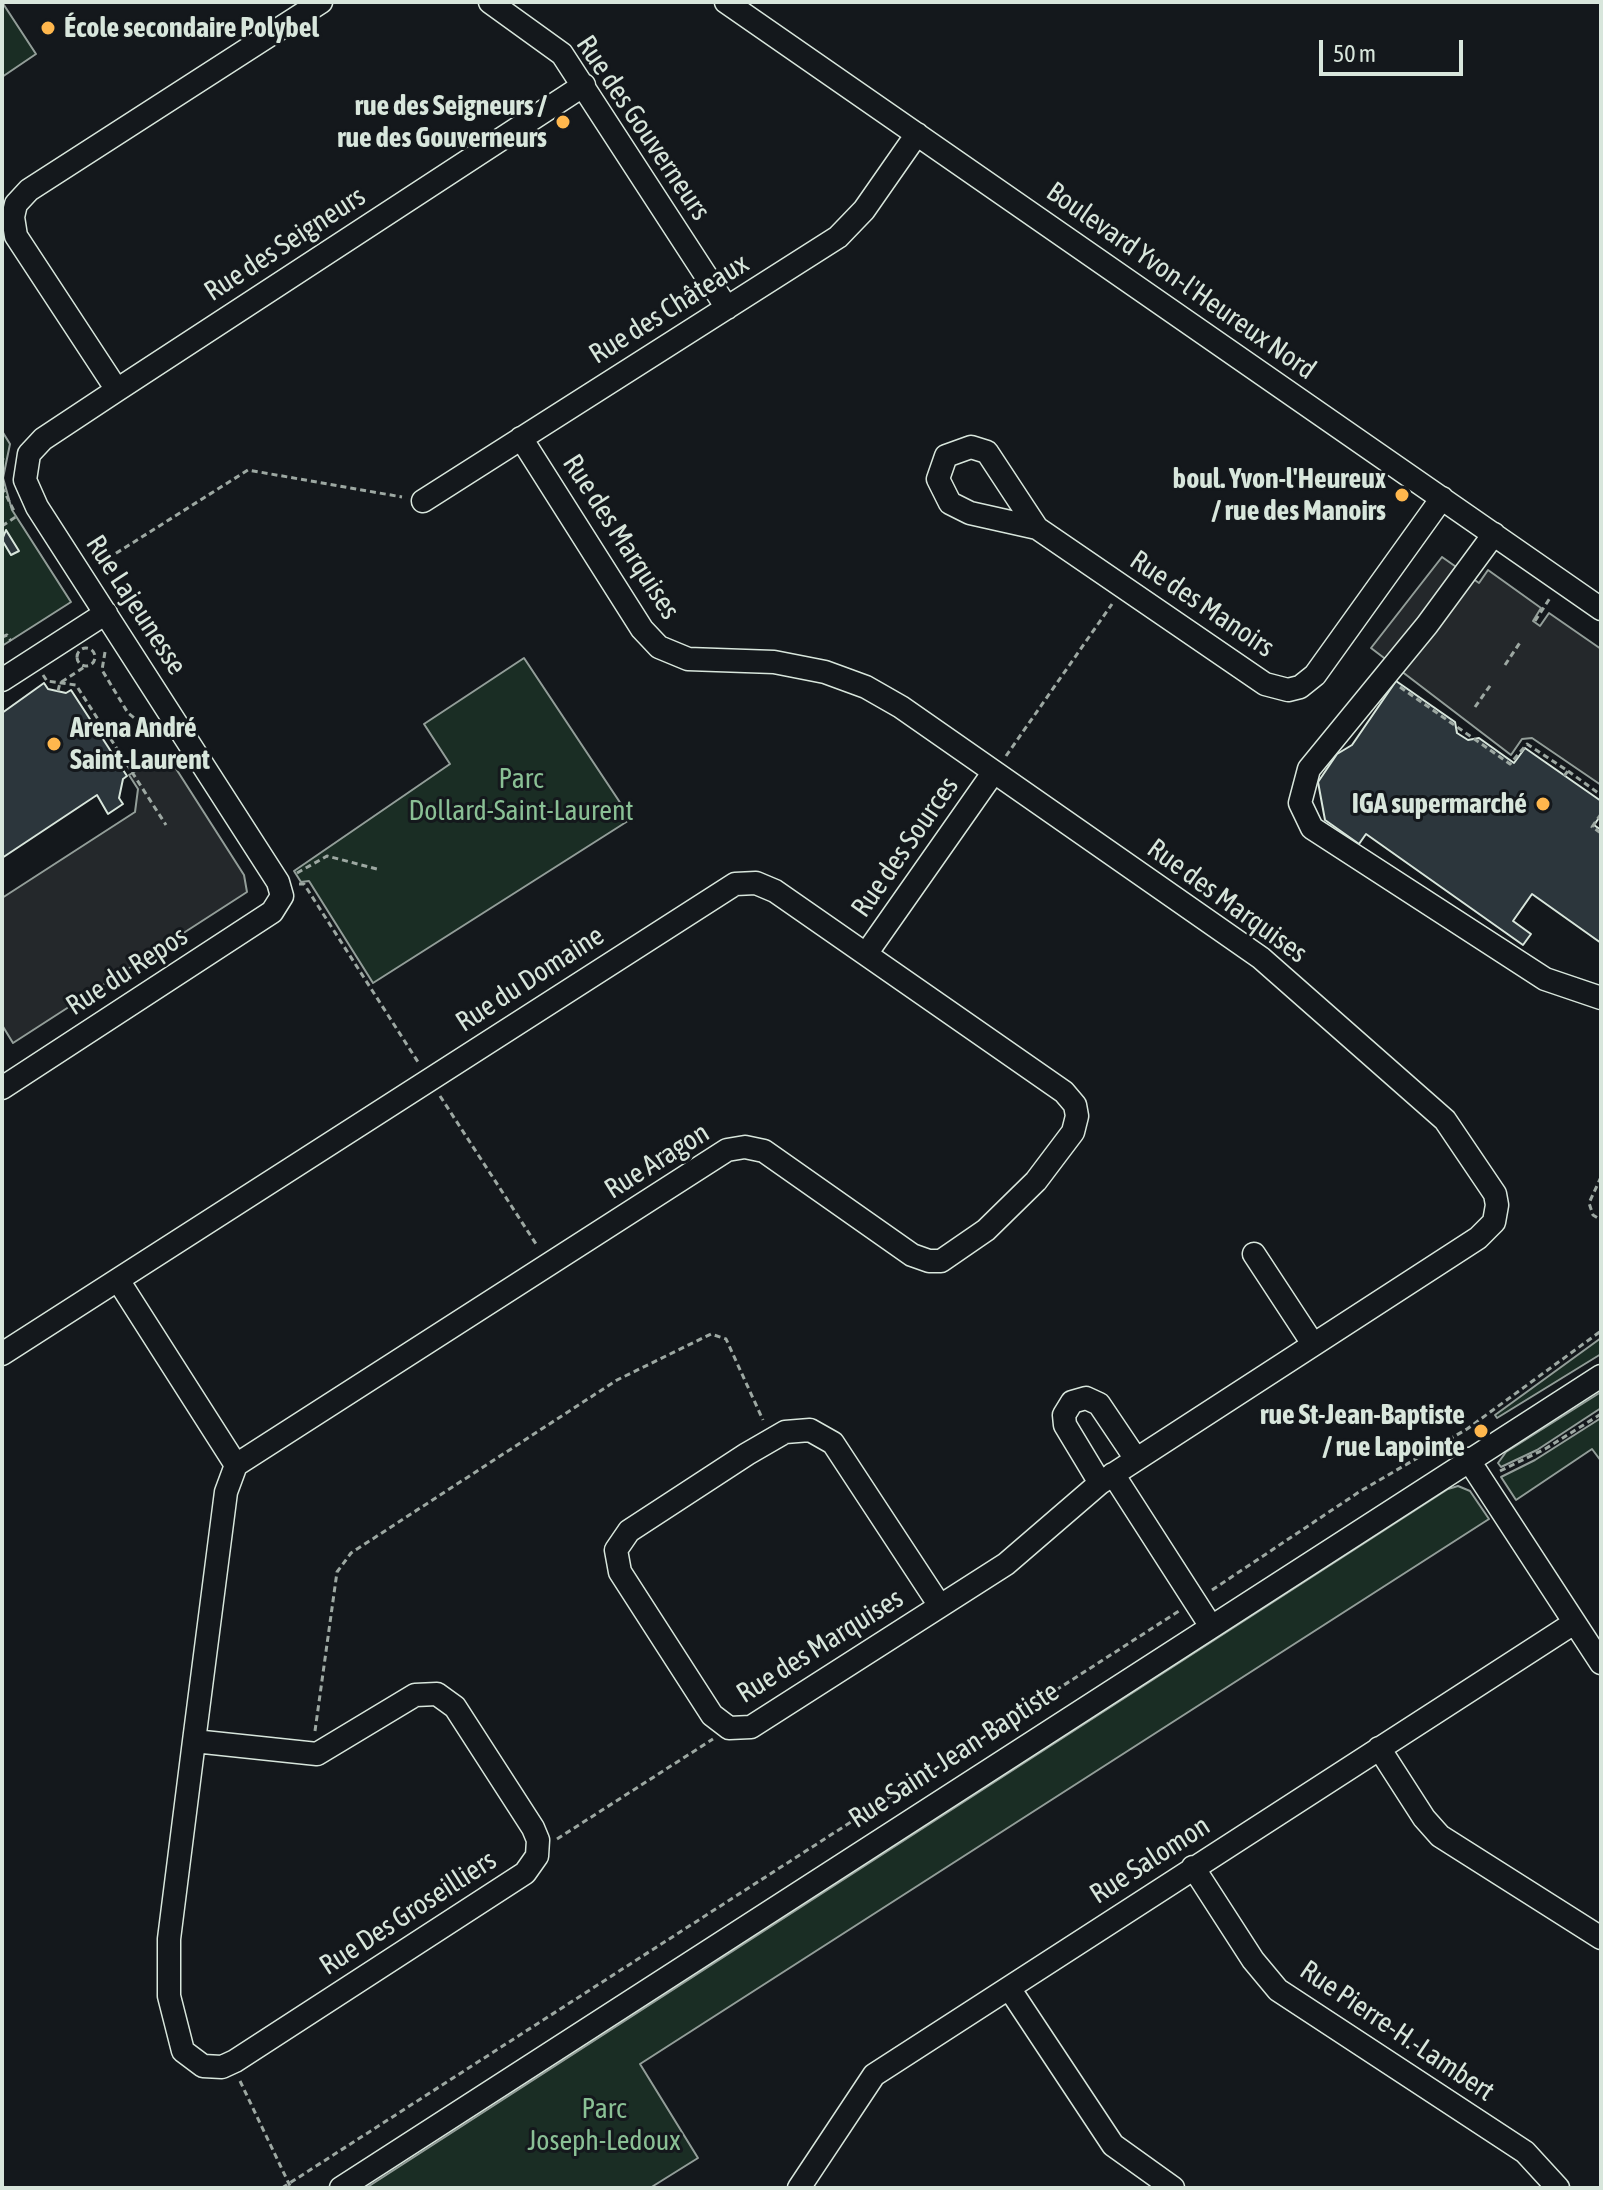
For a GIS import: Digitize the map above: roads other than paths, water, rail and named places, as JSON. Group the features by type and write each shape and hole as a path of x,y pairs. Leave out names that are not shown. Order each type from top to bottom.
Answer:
{"street":[{"path":"117,390 16,236 13,217 16,204 29,190 321,2"},
{"name":"Rue des Gouverneurs","path":"490,2 559,50 727,308"},
{"name":"Boulevard Yvon-l'Heureux Nord","path":"726,2 1601,609"},
{"name":"Rue des Seigneurs","path":"27,460 43,439 584,85"},
{"name":"Rue des Châteaux","path":"423,501 848,229 917,134"},
{"name":"Rue des Marquises","path":"521,438 642,629 659,647 688,659 774,662 845,679 901,707 999,765 1261,958 1445,1120 1492,1189 1497,1211 1487,1231 1106,1479 1011,1561 756,1725 740,1730 729,1728 712,1715 620,1572 616,1550 629,1531 771,1440 785,1432 804,1429 822,1434 833,1443 940,1606"},
{"name":"Rue des Manoirs","path":"1037,528 987,452 971,447 946,456 938,479 950,503 970,513 1037,528 1265,684 1288,690 1300,687 1315,675 1442,498"},
{"name":"Rue Lajeunesse","path":"27,460 25,480 32,497 278,882 281,900"},
{"path":"1494,534 1427,625 1309,769 1300,803 1312,828 1545,979 1601,998"},
{"path":"2,680 106,613"},
{"name":"Rue des Sources","path":"866,954 999,765"},
{"name":"Rue du Domaine","path":"2,1354 729,887 749,882 769,887 1064,1092 1075,1105 1077,1116"},
{"name":"Rue du Repos","path":"2,1088 272,912 281,900"},
{"name":"Rue Aragon","path":"236,1465 721,1153 745,1147 769,1155 912,1255 929,1261 941,1261 986,1230 1022,1197 1070,1137 1077,1116"},
{"path":"1254,1254 1313,1344"},
{"path":"118,1280 236,1465 226,1492 194,1741"},
{"name":"Rue Saint-Jean-Baptiste","path":"341,2188 1210,1625 1601,1376"},
{"path":"1136,1459 1099,1404 1086,1398 1072,1402 1064,1415 1065,1425 1210,1625"},
{"path":"1468,1459 1601,1663"},
{"name":"Rue Salomon","path":"799,2188 869,2079 1574,1623"},
{"name":"Rue Des Groseilliers","path":"431,1692 442,1696 455,1707 533,1828 538,1850 525,1873 232,2063 209,2067 187,2056 180,2046 169,1996 169,1939 194,1741 312,1754 327,1750 415,1695 431,1692"},
{"path":"1379,1748 1434,1831 1601,1938"},
{"name":"Rue Pierre-H.-Lambert","path":"1193,1867 1253,1960 1278,1990 1525,2152 1558,2188"},
{"path":"1009,1988 1113,2145 1173,2188"}],"place":[{"name":"École secondaire Polybel","path":"48,28"},
{"name":"rue des Seigneurs / rue des Gouverneurs","path":"563,122"},
{"name":"boul. Yvon-l'Heureux / rue des Manoirs","path":"1402,495"},
{"name":"Arena André Saint-Laurent","path":"54,744"},
{"name":"IGA supermarché","path":"1543,804"},
{"name":"rue St-Jean-Baptiste / rue Lapointe","path":"1481,1431"}],"park label":[{"name":"Parc Dollard-Saint-Laurent","path":"521,795"},
{"name":"Parc Joseph-Ledoux","path":"604,2125"}]}
